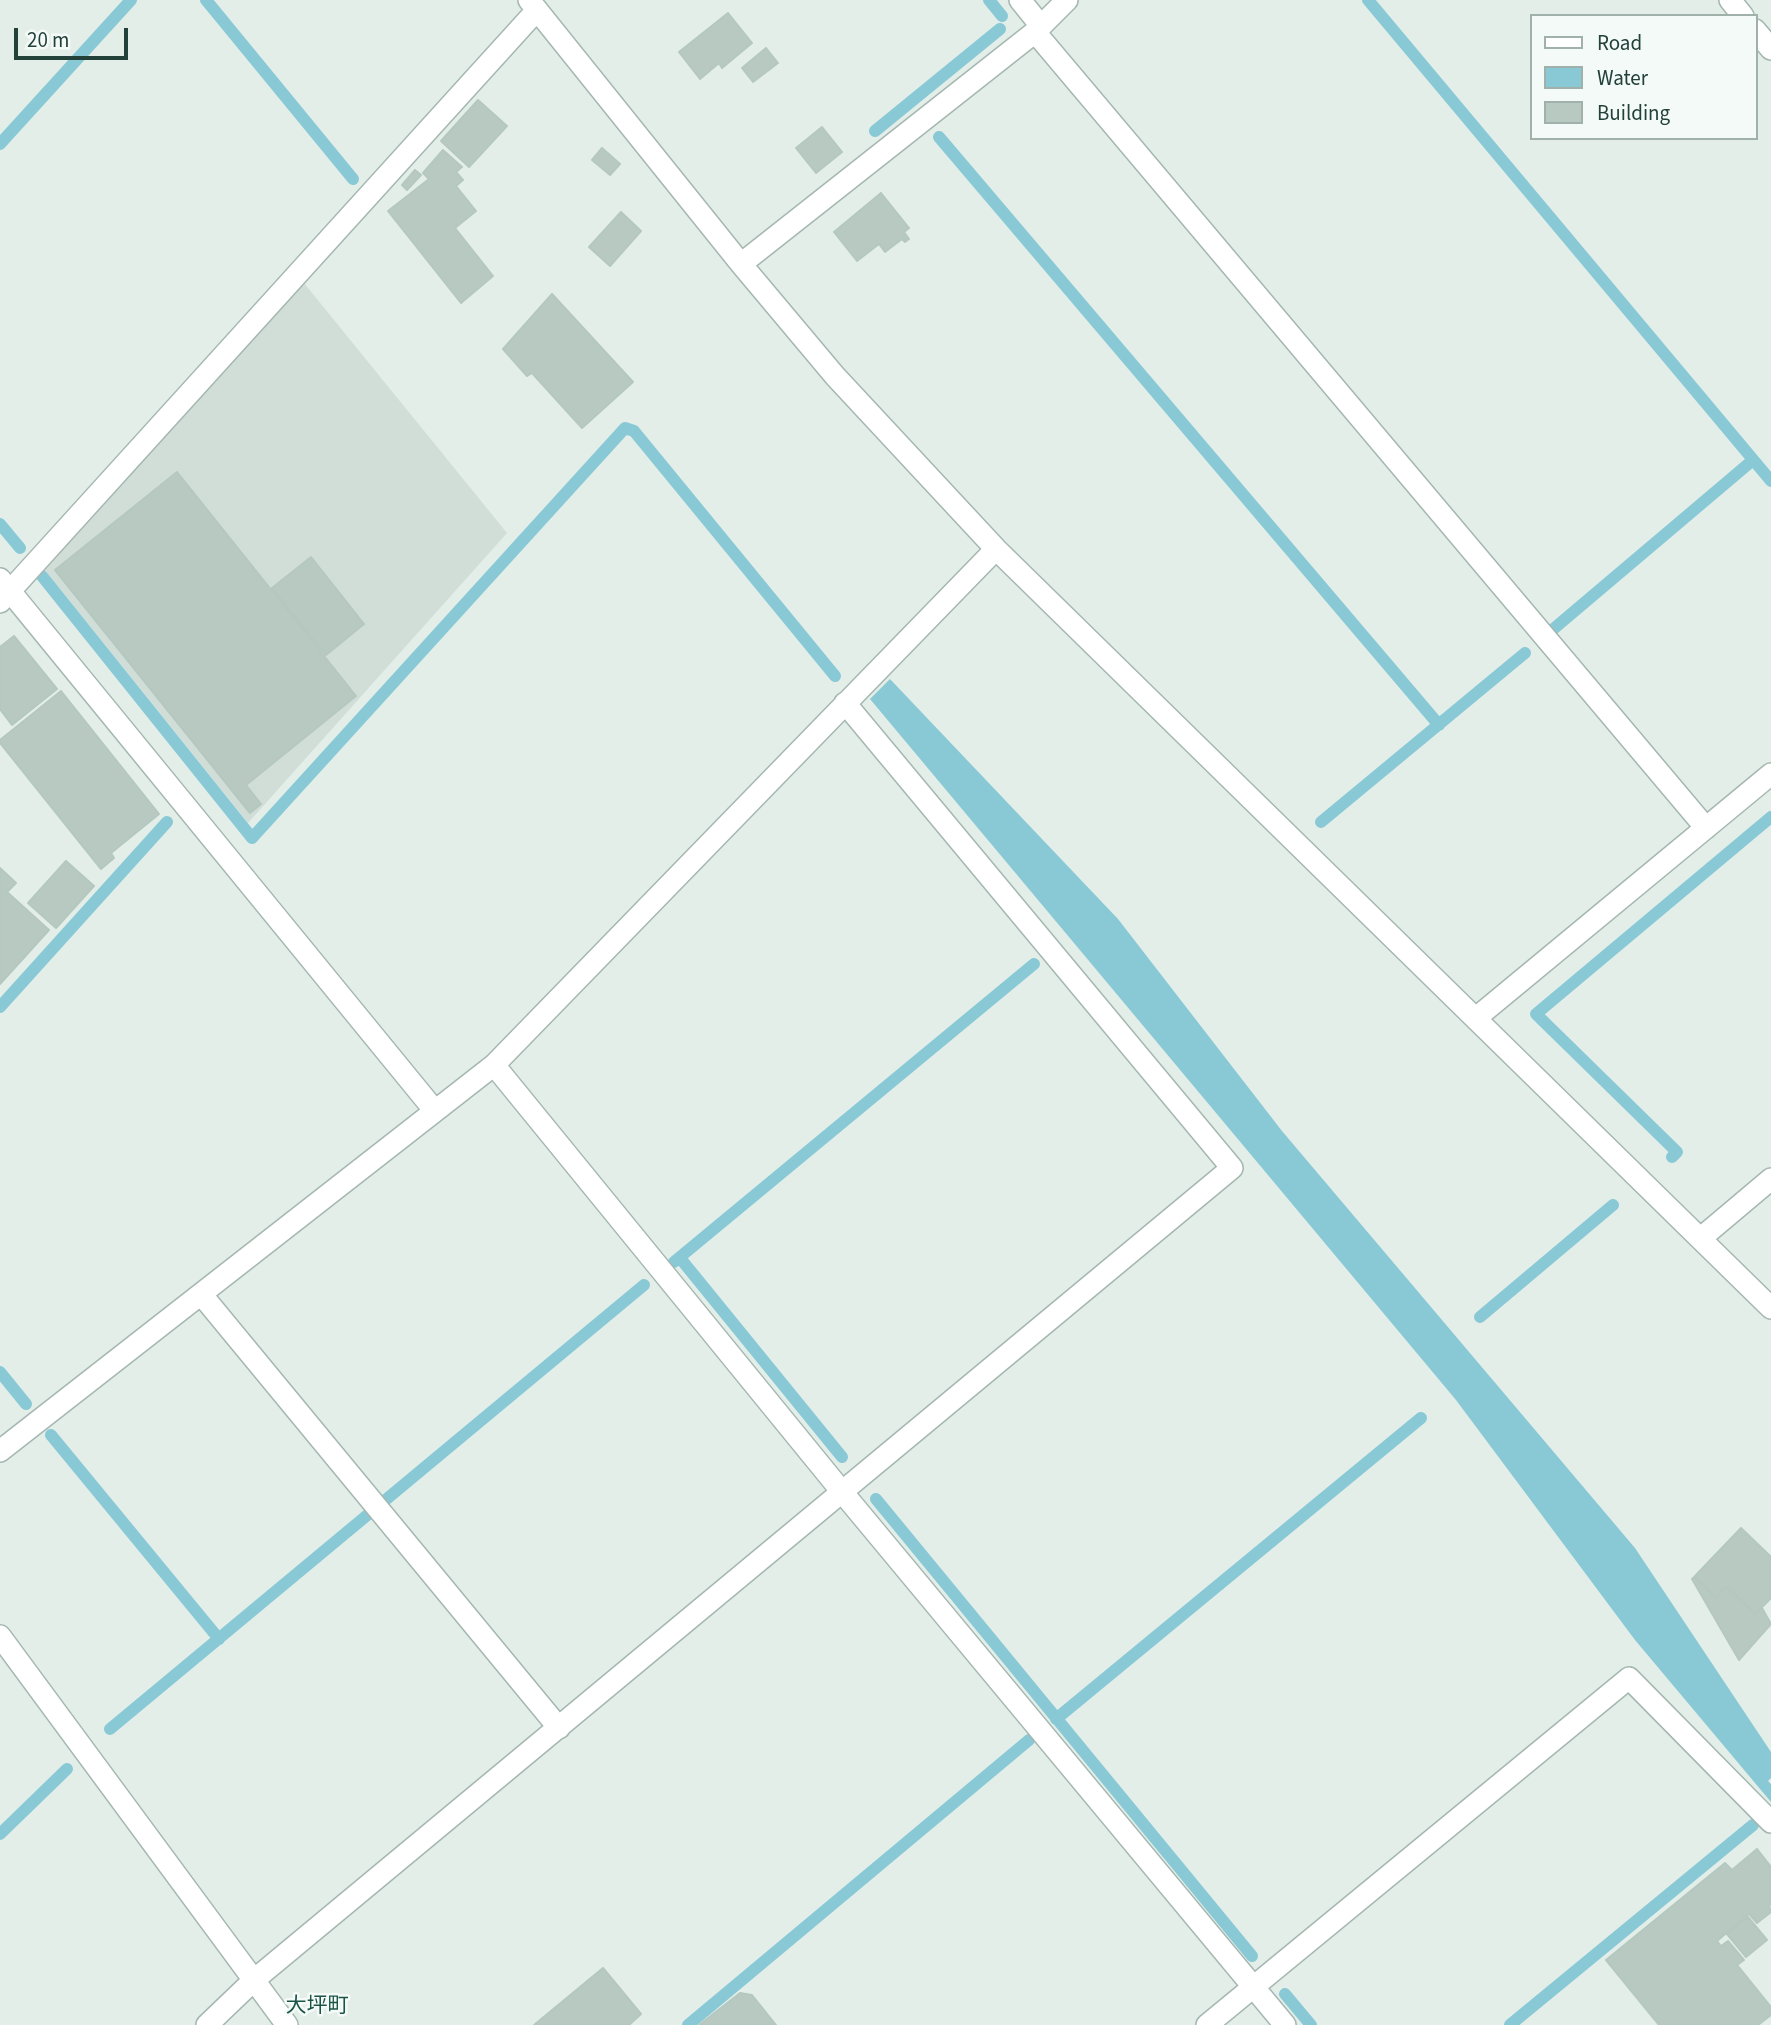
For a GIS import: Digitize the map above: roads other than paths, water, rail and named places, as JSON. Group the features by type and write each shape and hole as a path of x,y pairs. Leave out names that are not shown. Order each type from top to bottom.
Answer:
{"street":[{"path":"1020,0 1038,29 1706,828"},
{"path":"741,264 1038,29 1067,0"},
{"path":"1730,0 1741,14"},
{"path":"435,1111 3,591 533,5 741,264 835,376 996,549 1771,1308"},
{"path":"1757,32 1771,49"},
{"path":"0,1451 494,1065 996,549"},
{"path":"207,2025 254,1980 1232,1168 845,704"},
{"path":"1476,1018 1771,775"},
{"path":"494,1065 843,1493 1284,2025"},
{"path":"1701,1238 1771,1179"},
{"path":"201,1294 559,1728"},
{"path":"0,1636 287,2025"},
{"path":"1207,2025 1629,1678 1771,1822"}],"water":[{"path":"890,679 1118,919 1282,1131 1635,1548 1771,1752 1771,1778 1768,1781 1771,1784 1771,1802 1635,1640 1456,1400 870,699"}],"waterway":[{"path":"0,144 131,0"},
{"path":"206,0 353,179"},
{"path":"989,0 1002,16"},
{"path":"1368,0 1771,481"},
{"path":"875,131 1000,29"},
{"path":"939,137 1439,725"},
{"path":"42,576 252,838 625,428 634,431 835,676"},
{"path":"1551,631 1753,460"},
{"path":"0,524 20,548"},
{"path":"1321,822 1525,653"},
{"path":"1672,1157 1677,1152 1536,1014 1771,817"},
{"path":"0,1007 167,822"},
{"path":"674,1262 1034,964"},
{"path":"1480,1317 1613,1205"},
{"path":"680,1258 842,1457"},
{"path":"110,1729 644,1285"},
{"path":"0,1372 26,1404"},
{"path":"1056,1719 1421,1418"},
{"path":"51,1435 219,1639"},
{"path":"876,1499 1252,1956"},
{"path":"688,2025 1029,1740"},
{"path":"0,1834 67,1769"},
{"path":"1510,2025 1753,1825"},
{"path":"1285,1994 1311,2025"}],"district":[{"name":"大坪町","path":"317,2007"}]}
